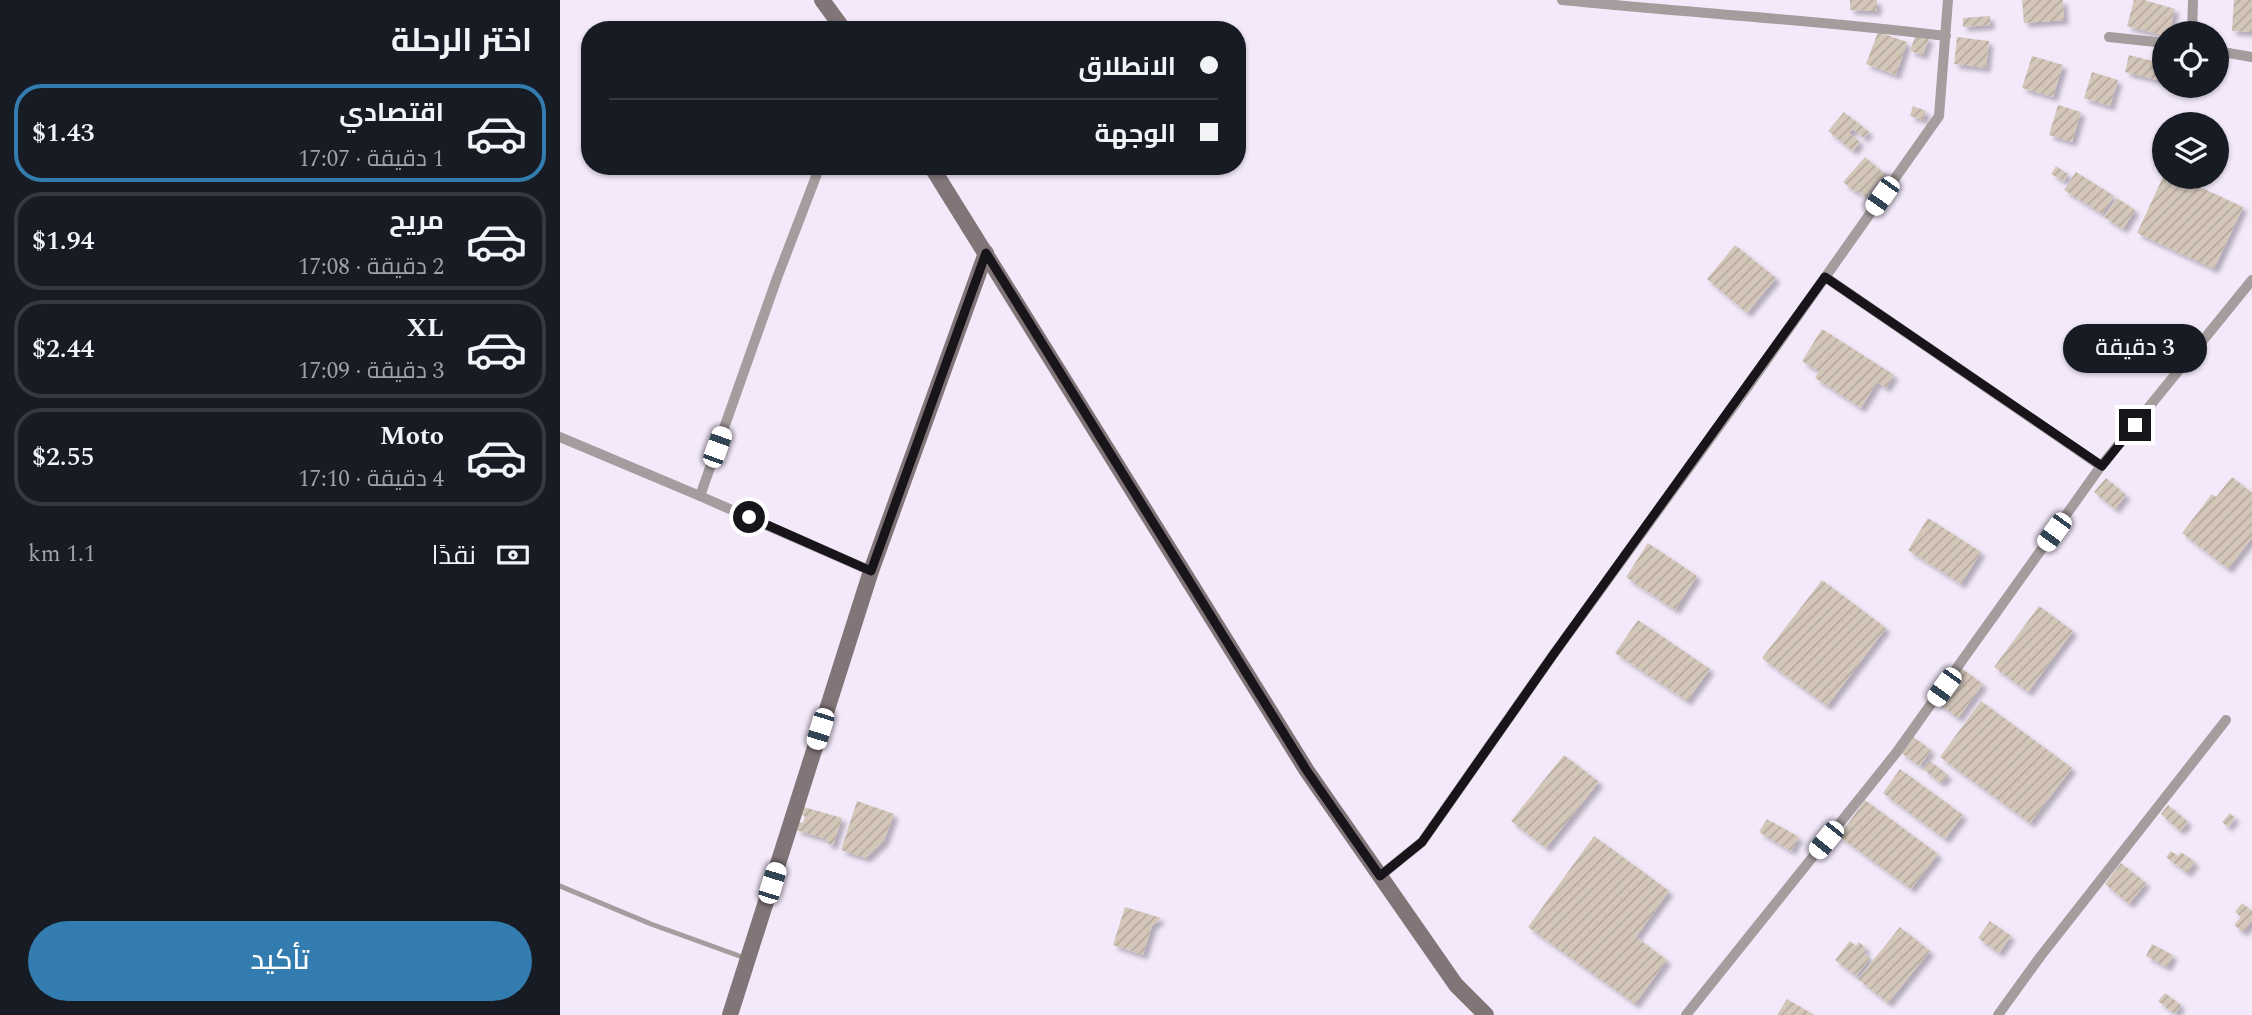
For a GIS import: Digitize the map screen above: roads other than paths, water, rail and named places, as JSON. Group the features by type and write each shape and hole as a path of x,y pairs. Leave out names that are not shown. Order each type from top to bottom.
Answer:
{"main road":[{"path":"822,0 837,21"},
{"path":"937,175 1307,771 1456,985 1486,1015"},
{"path":"730,1015 871,571 986,253"}],"street":[{"path":"1562,0 1699,14 1852,25 1945,36"},
{"path":"1380,876 1422,842 1938,116 1948,0"},
{"path":"2192,21 2193,0"},
{"path":"2109,37 2152,42"},
{"path":"2229,53 2252,57"},
{"path":"700,496 817,175"},
{"path":"1825,277 2102,466"},
{"path":"1686,1015 1896,753 2102,466 2252,280"},
{"path":"560,437 871,571"},
{"path":"1998,1015 2226,720"}],"lane":[{"path":"560,886 651,924 748,959"}]}
